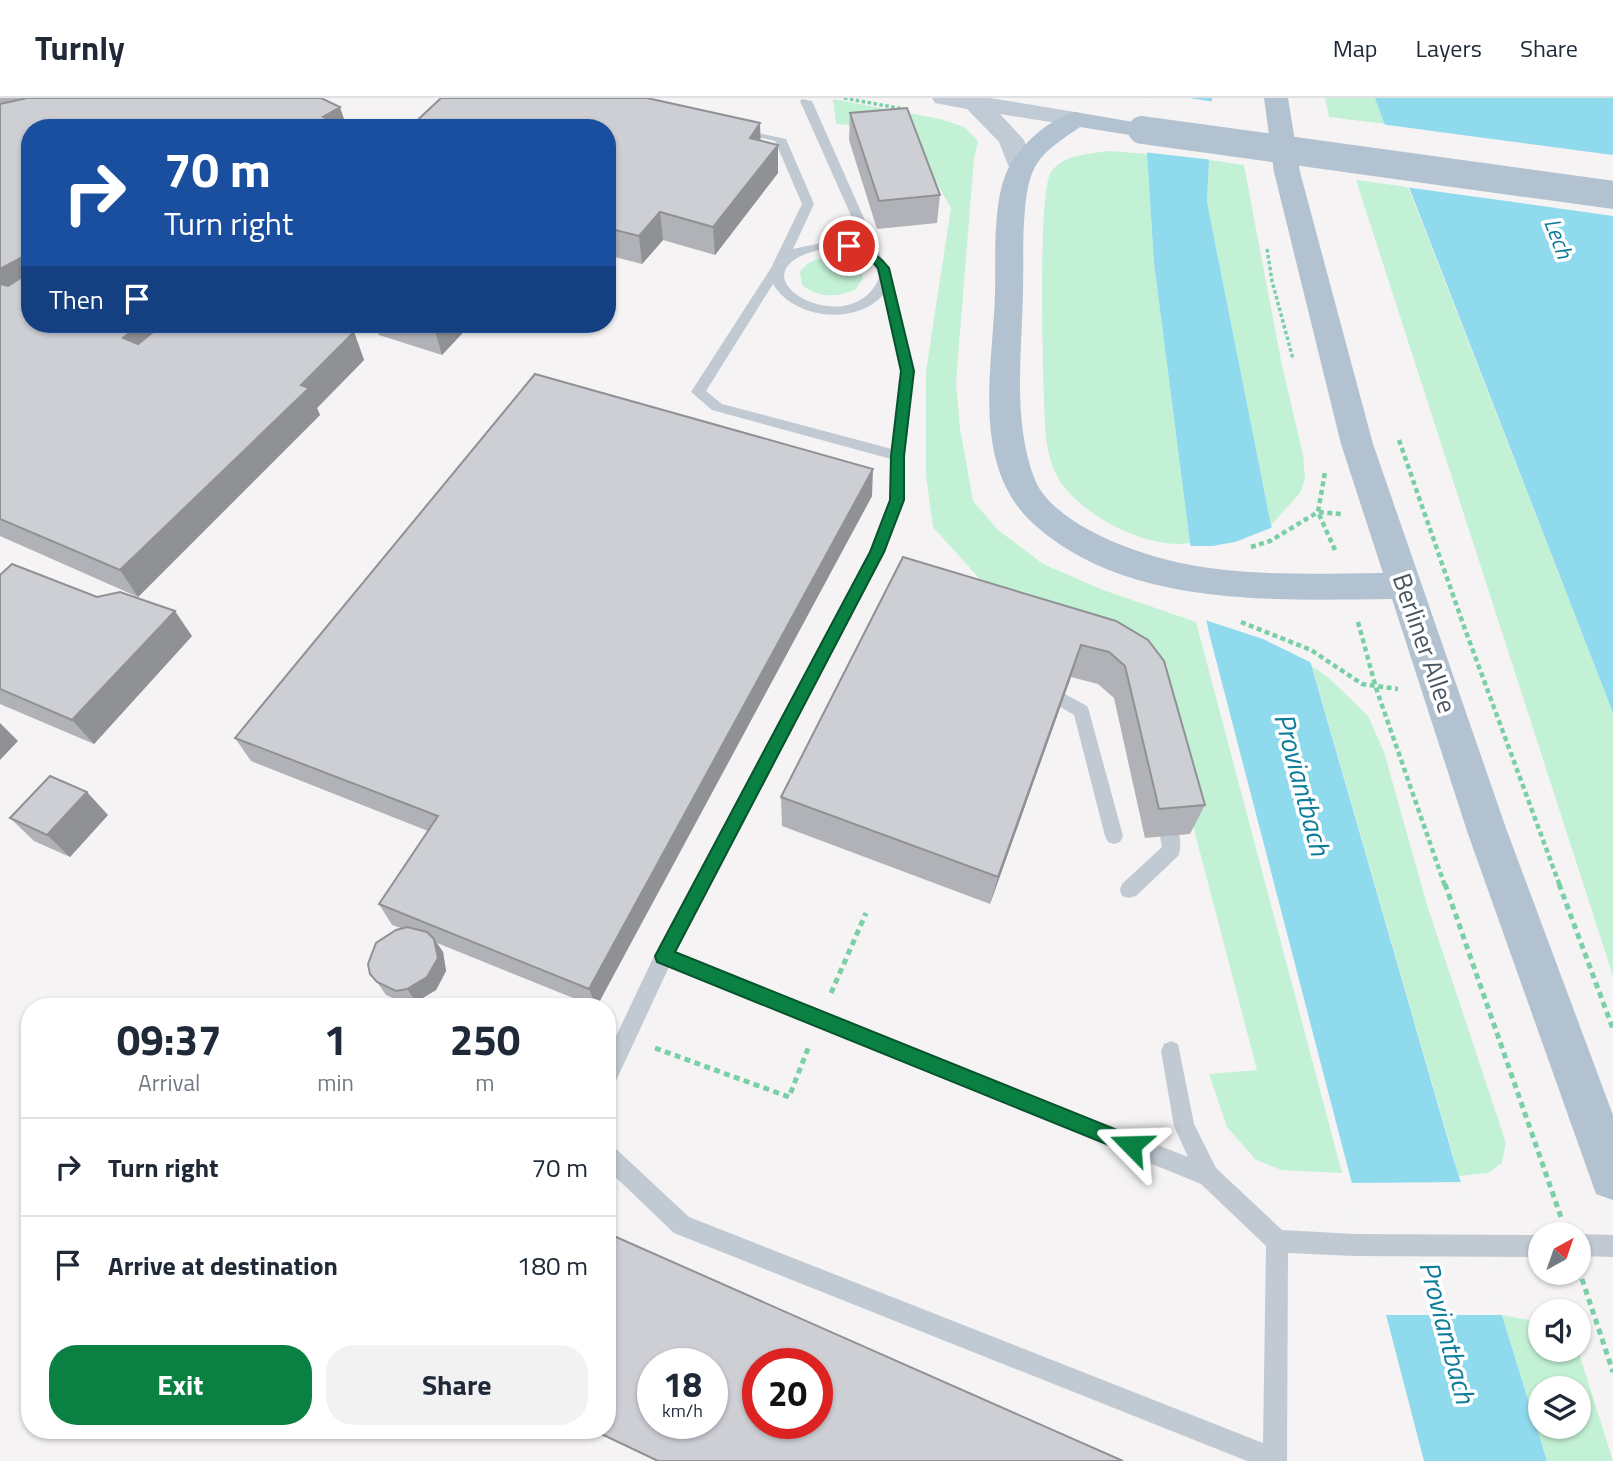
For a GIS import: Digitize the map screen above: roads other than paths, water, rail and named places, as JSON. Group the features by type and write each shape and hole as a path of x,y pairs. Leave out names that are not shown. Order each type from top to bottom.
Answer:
{"main road":[{"path":"944,98 1075,119 1143,120 1613,174"},
{"path":"1051,98 1143,120 1613,195"},
{"name":"Berliner Allee","path":"1276,98 1287,173 1357,444 1487,831 1613,1177"},
{"path":"975,103 1012,140 1021,170"},
{"path":"1075,119 1038,146 1021,170 1013,215 1006,435 1020,482 1048,520 1101,554 1137,567 1193,579 1302,587 1405,586"}],"lane":[{"path":"616,1057 664,956 877,552 897,500 898,456 907,371 883,268 876,259 806,101"},
{"path":"727,128 780,139 808,204 778,268 776,280 787,296 808,307 825,310 860,306 882,289 886,279"},
{"path":"876,259 849,246 814,245 785,258 698,392 717,407 898,456"},
{"path":"1063,700 1082,711 1114,836"},
{"path":"1129,890 1172,850 1162,801"},
{"path":"664,956 1208,1176"},
{"path":"1171,1051 1184,1126 1208,1176 1277,1241 1355,1245 1528,1246"},
{"path":"616,1163 682,1225 1275,1460 1277,1241"},
{"path":"1591,1245 1613,1245"}],"water":[{"name":"Proviantbach","path":"1151,98 1212,98 1207,202 1271,525 1453,1157 1528,1400 1528,1439 1540,1439 1547,1461 1424,1461 1209,633 1190,543 1154,263 1147,154"},
{"name":"Lech","path":"1375,98 1613,98 1613,713 1386,128"}]}
